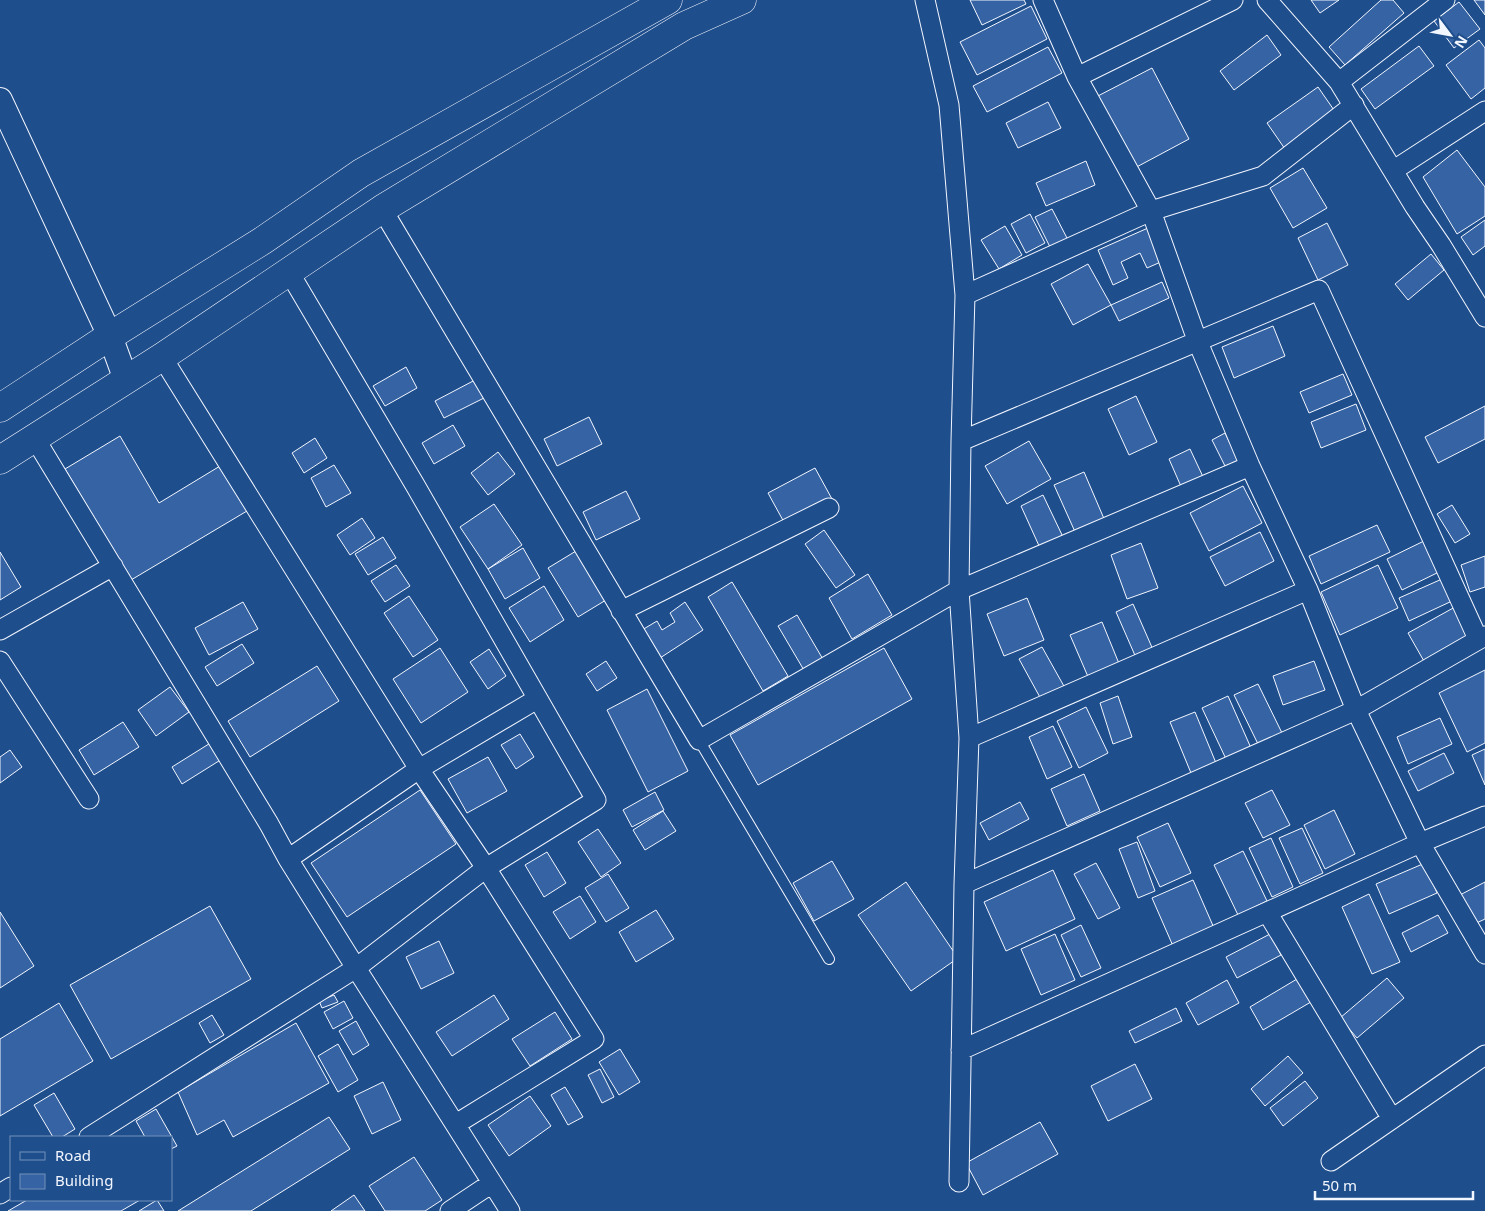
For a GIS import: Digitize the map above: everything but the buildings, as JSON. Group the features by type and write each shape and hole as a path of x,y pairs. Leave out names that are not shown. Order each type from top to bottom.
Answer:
{"highway":[{"path":"0,408 110,336 262,241 361,173 668,0"},
{"path":"0,460 162,357 382,210 684,26 742,0"}],"street":[{"path":"925,0 949,104 965,295 960,441 959,590 970,738 964,884 959,1182"},
{"path":"1043,0 1077,76 1150,211 1197,340 1250,466 1308,590 1356,710 1420,843 1485,954"},
{"path":"1077,76 1233,0"},
{"path":"1267,0 1339,82 1485,317"},
{"path":"1339,82 1445,0"},
{"path":"0,100 110,336 126,380"},
{"path":"965,295 1150,211 1263,176 1354,105"},
{"path":"1394,170 1482,120"},
{"path":"382,210 699,740 959,590 1250,466"},
{"path":"91,1136 356,968 486,868 596,800 415,485 289,272"},
{"path":"960,441 1319,290 1482,638 1356,710 964,884"},
{"path":"162,357 419,769 486,868 594,1039 456,1124"},
{"path":"34,437 269,824 288,859 510,1211"},
{"path":"621,611 829,508"},
{"path":"0,630 113,566"},
{"path":"970,738 1308,590"},
{"path":"0,661 89,799"},
{"path":"288,859 419,769 537,699"},
{"path":"961,1050 1420,843 1485,816"},
{"path":"1267,912 1392,1119"},
{"path":"1331,1161 1485,1054"},
{"path":"450,1211 492,1183"}],"lane":[{"path":"699,740 829,959"}]}
